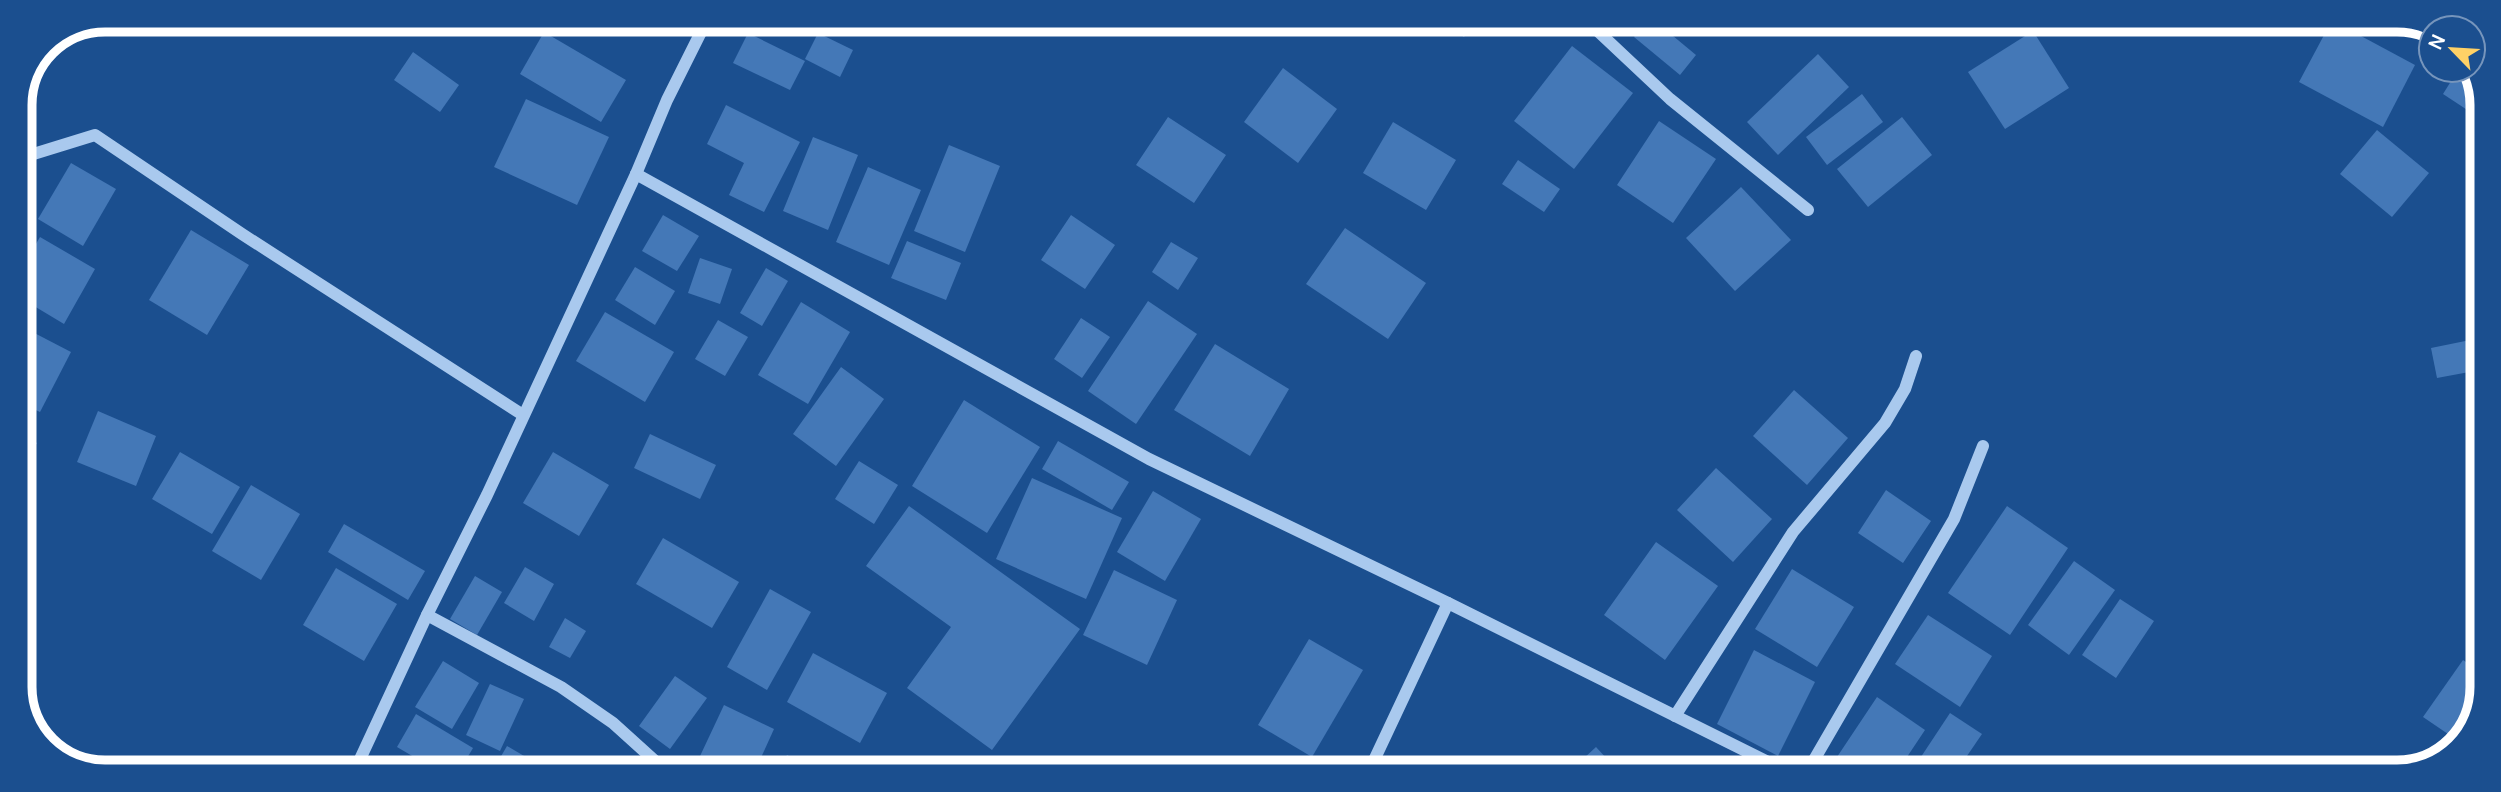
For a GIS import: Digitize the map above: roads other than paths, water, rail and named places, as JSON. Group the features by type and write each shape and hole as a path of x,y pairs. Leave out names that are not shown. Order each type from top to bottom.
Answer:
{"street":[{"path":"360,760 487,495 636,174 667,100 701,32"},
{"path":"1599,32 1670,99 1808,210"},
{"path":"32,154 95,135 242,234 523,415"},
{"path":"636,174 1149,459 1448,603 1764,760"},
{"path":"1675,716 1793,532 1885,423 1905,389 1916,356"},
{"path":"1814,760 1954,519 1983,446"},
{"path":"1374,760 1448,603"},
{"path":"427,615 561,687 613,723 652,760"}]}
